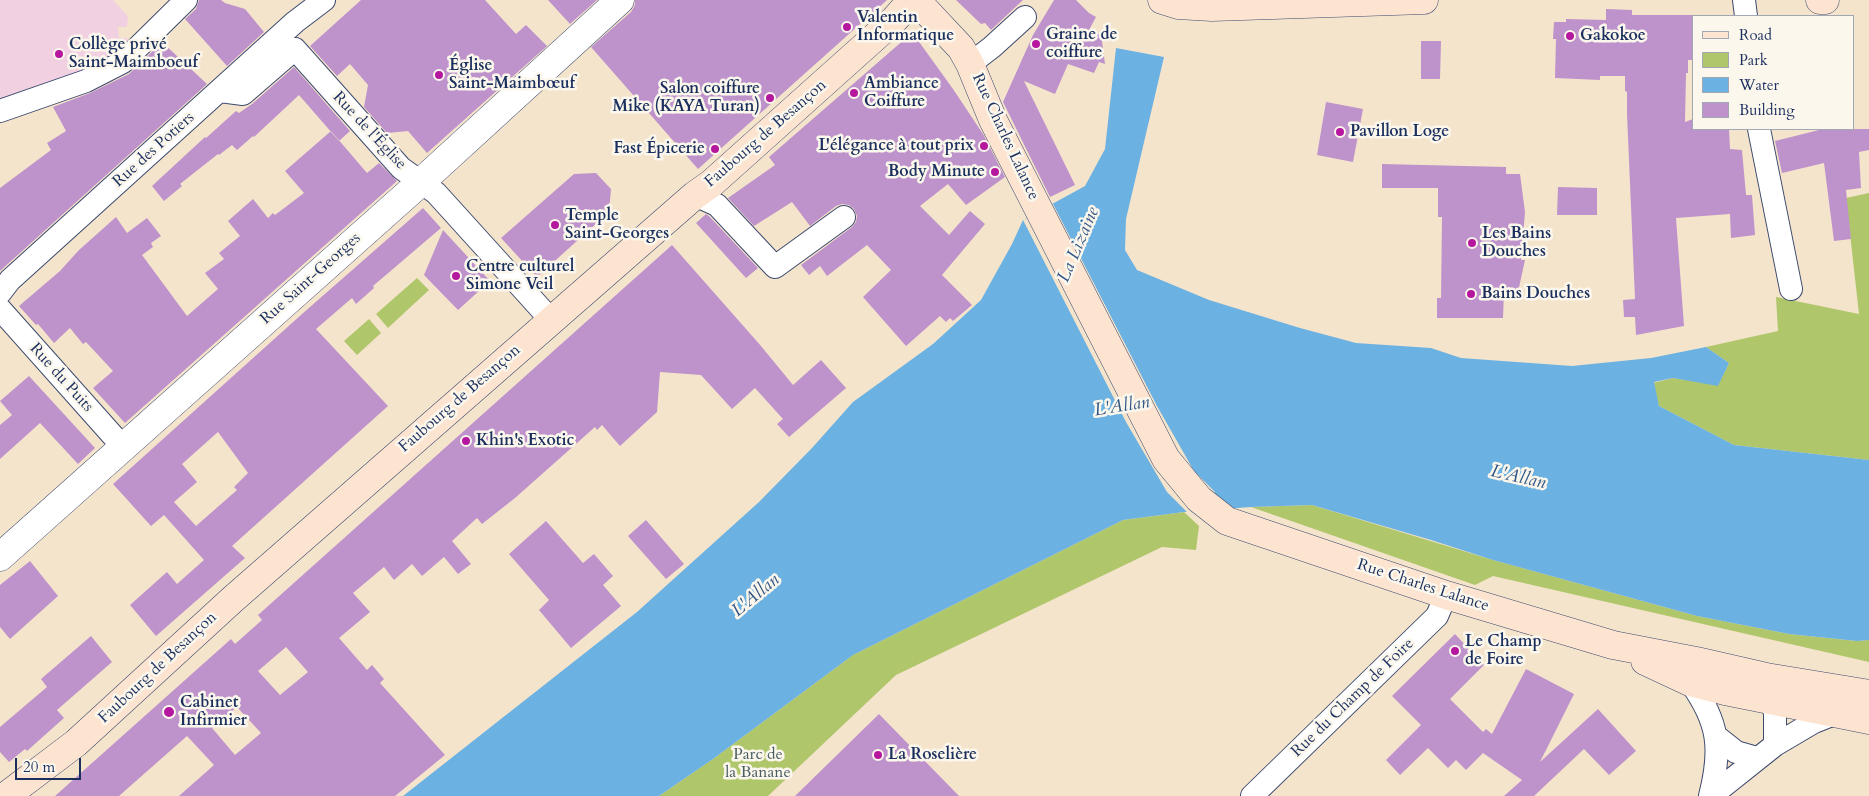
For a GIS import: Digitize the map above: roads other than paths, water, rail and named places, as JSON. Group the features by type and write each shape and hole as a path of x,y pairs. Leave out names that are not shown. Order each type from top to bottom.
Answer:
{"main road":[{"name":"Faubourg de Besançon","path":"6,796 76,743 233,599 551,320 695,195 712,183 894,20 912,0"},
{"name":"Rue Charles Lalance","path":"916,0 961,48 970,64 993,120 1166,459 1199,499 1227,521 1446,595 1612,646 1696,661 1762,683 1834,714 1869,720"},
{"path":"1174,2 1212,7 1296,2 1424,0"},
{"path":"1820,0 1825,0"},
{"name":"Rue Charles Lalance","path":"1612,646 1690,682 1725,691 1762,683 1869,694"}],"street":[{"path":"0,111 86,81 123,62 186,0"},
{"name":"Rue Saint-Georges","path":"0,557 420,182 620,0"},
{"path":"1744,0 1746,15"},
{"name":"Rue des Potiers","path":"0,293 10,280 295,22 309,3"},
{"path":"970,64 1025,17"},
{"name":"Rue de l'Église","path":"220,91 243,94 295,50 401,168 436,193 551,320"},
{"path":"1759,130 1791,289"},
{"path":"695,195 717,205 775,267 844,216"},
{"name":"Rue du Puits","path":"0,309 123,447"},
{"name":"Rue du Champ de Foire","path":"1252,796 1437,616 1446,595"},
{"path":"1690,682 1702,698 1713,727 1736,752 1757,758"},
{"path":"1710,796 1716,771 1713,704 1725,691 1762,683 1776,714 1775,745"},
{"path":"1710,796 1775,745 1814,722 1834,714"}],"water":[{"path":"1116,48 1164,57 1126,219 1125,250 1137,270 1209,300 1300,328 1356,343 1431,348 1461,358 1572,366 1651,358 1706,347 1729,363 1718,386 1673,378 1654,382 1659,406 1734,445 1869,460 1869,640 1857,641 1789,634 1697,616 1493,560 1312,505 1184,512 1123,520 853,655 713,759 659,796 403,796 637,612 759,502 812,448 853,402 933,344 981,300 1023,220 1085,186 1105,149"}],"place":[{"name":"Valentin Informatique","path":"847,27"},
{"name":"Gakokoe","path":"1570,36"},
{"name":"Graine de coiffure","path":"1036,44"},
{"name":"Collège privé Saint-Maimboeuf","path":"59,54"},
{"name":"Église Saint-Maimbœuf","path":"439,75"},
{"name":"Ambiance Coiffure","path":"854,93"},
{"name":"Salon coiffure Mike (KAYA Turan)","path":"770,98"},
{"name":"Pavillon Loge","path":"1340,132"},
{"name":"L'élégance à tout prix","path":"984,146"},
{"name":"Fast Épicerie","path":"715,149"},
{"name":"Body Minute","path":"995,172"},
{"name":"Temple Saint-Georges","path":"555,225"},
{"name":"Les Bains Douches","path":"1472,243"},
{"name":"Centre culturel Simone Veil","path":"456,276"},
{"name":"Bains Douches","path":"1471,294"},
{"name":"Khin's Exotic","path":"466,441"},
{"name":"Le Champ de Foire","path":"1455,651"},
{"name":"Cabinet Infirmier","path":"169,712"},
{"name":"La Roselière","path":"878,755"}],"water label":[{"name":"La Lizaine","path":"1079,245"},
{"name":"L'Allan","path":"1122,407"},
{"name":"L'Allan","path":"1518,478"},
{"name":"L'Allan","path":"756,596"}],"park label":[{"name":"Parc de la Banane","path":"758,764"}]}
